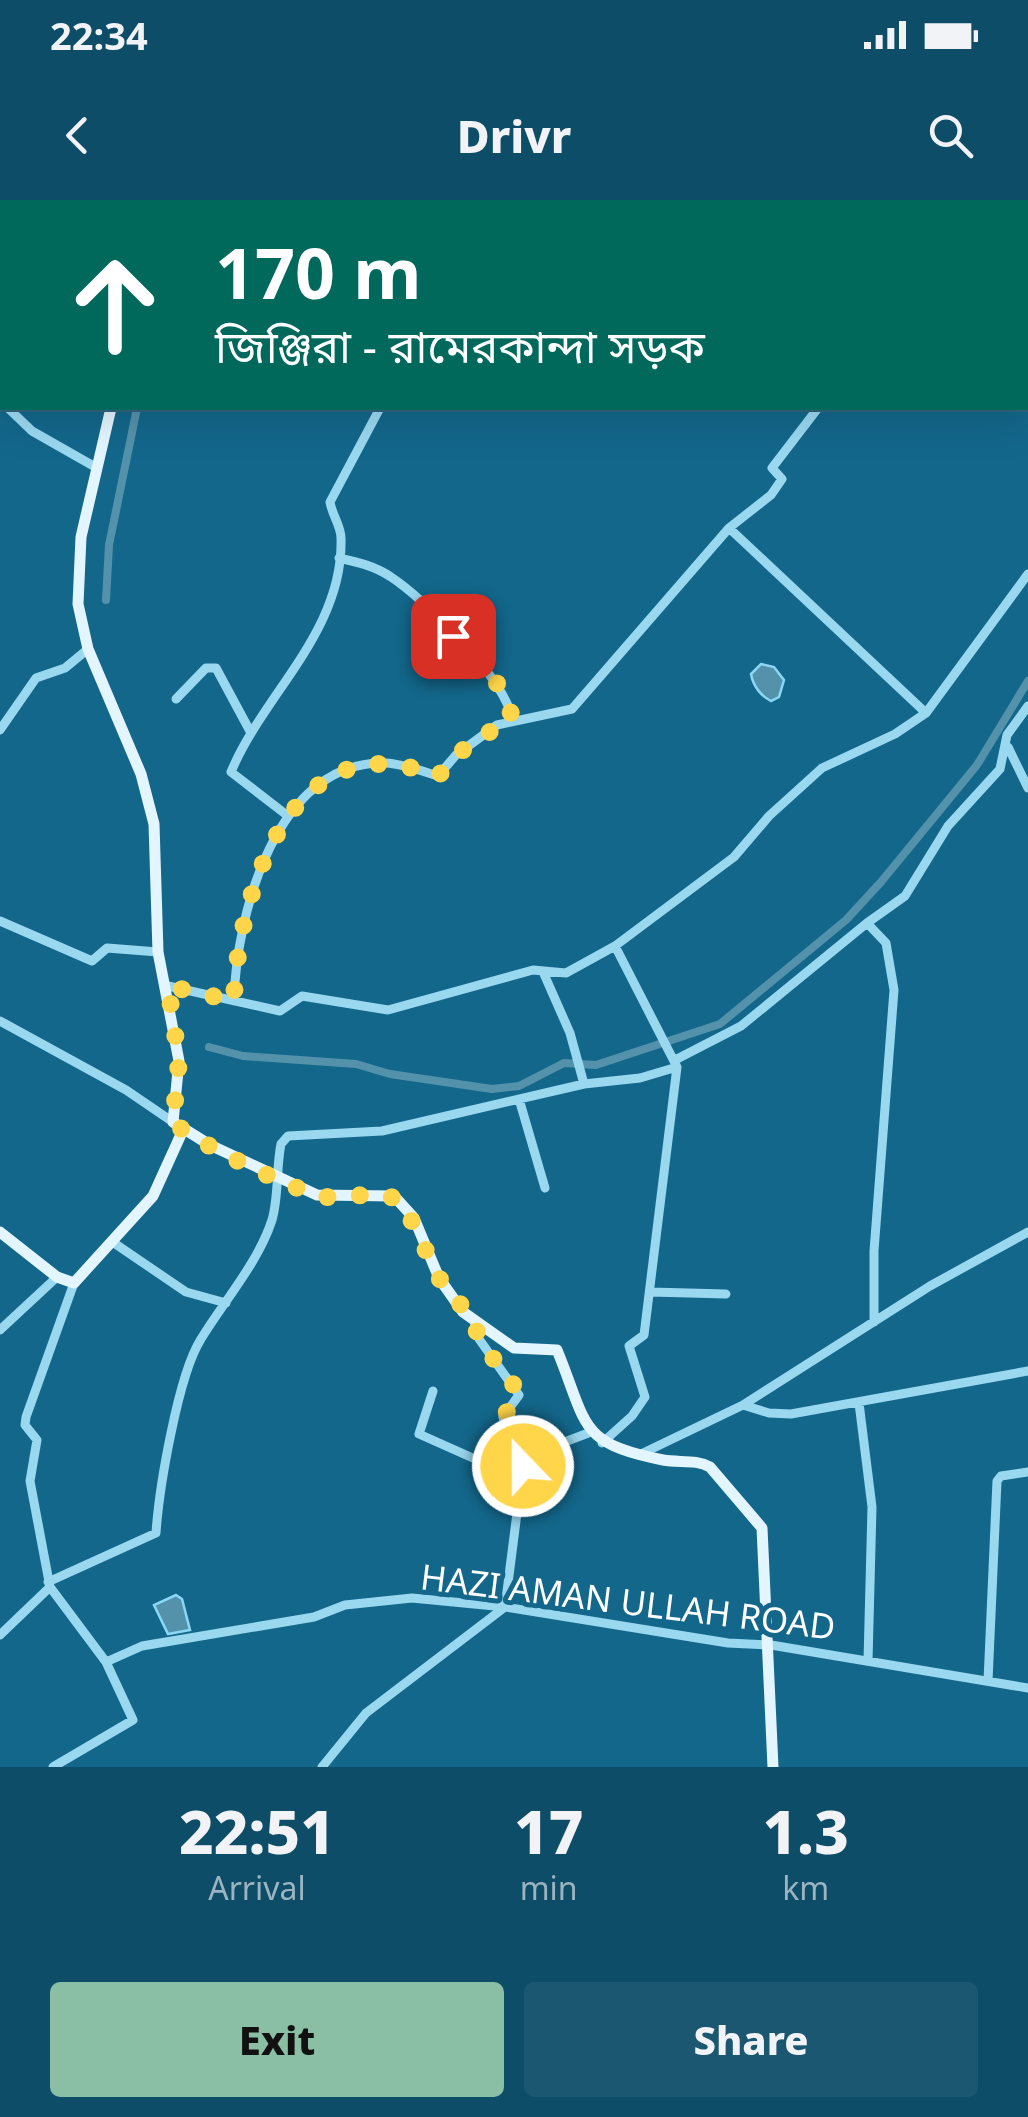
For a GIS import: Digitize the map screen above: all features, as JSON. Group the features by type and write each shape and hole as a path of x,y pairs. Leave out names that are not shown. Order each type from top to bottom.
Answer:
{"main road":[{"path":"0,1232 57,1277 74,1283 114,1243 165,1176 178,1126 179,1061 168,986 158,952 159,866 146,788 88,649 78,604 78,574 111,410"},
{"path":"178,1126 317,1195 383,1194 403,1203 439,1278 474,1321 514,1348 556,1350 591,1432 602,1442 640,1455 706,1464 759,1522 771,1645 773,1767"}],"street":[{"path":"10,410 32,431 97,468"},
{"path":"288,816 233,776 251,733 306,654 323,617 341,538 330,502 379,410"},
{"path":"234,1001 246,922 262,866 288,816 314,788 364,765 386,764 438,776 469,744 512,719 558,715 585,698 676,584 729,528 771,495 782,478 772,468 816,410"},
{"path":"729,528 926,713"},
{"path":"339,558 368,565 410,592 487,670 510,708 512,719"},
{"path":"168,986 280,1011 302,996 388,1010 533,970 566,973 614,946 734,857 769,816 822,768 895,734 926,713 1028,574"},
{"path":"0,730 36,678 66,668 88,649"},
{"path":"176,699 206,668 216,668 251,733"},
{"path":"0,1635 49,1585 156,1534 168,1449 188,1368 198,1342 226,1303 273,1217 281,1144 288,1136 382,1131 584,1084 640,1078 741,1026 905,896 948,826 1000,769 1007,735 1028,706"},
{"path":"1006,745 1028,788"},
{"path":"0,921 15,924 92,961 107,948 158,952"},
{"path":"867,923 886,943 894,990 874,1252 874,1322"},
{"path":"602,1442 644,1402 639,1370 629,1346 644,1335 675,1061 614,946"},
{"path":"544,974 578,1057 584,1084"},
{"path":"0,1021 126,1090 178,1126"},
{"path":"519,1098 546,1188"},
{"path":"640,1455 743,1405 1028,1232"},
{"path":"114,1243 186,1292 226,1303"},
{"path":"0,1330 57,1277"},
{"path":"53,1767 74,1762 134,1720 106,1662 49,1585 30,1481 37,1440 26,1425 74,1283"},
{"path":"650,1292 726,1294"},
{"path":"322,1767 366,1713 505,1606 521,1458 503,1418 518,1395 479,1340 474,1321"},
{"path":"743,1405 791,1414 1028,1371"},
{"path":"433,1391 419,1434 472,1461 509,1462 591,1432"},
{"path":"859,1403 872,1507 868,1661"},
{"path":"988,1681 997,1481 1028,1472"},
{"name":"HAZI AMAN ULLAH ROAD","path":"106,1662 142,1646 314,1617 345,1605 412,1598 505,1606 1028,1688"}],"water":[{"path":"761,664 774,667 784,680 779,697 771,701 758,690 752,678 751,674"},
{"path":"176,1595 182,1599 190,1630 168,1634 154,1605"}],"waterway":[{"path":"106,600 109,545 137,410"},
{"path":"209,1047 243,1056 356,1064 390,1074 492,1089 519,1086 564,1063 596,1065 720,1024 846,920 881,882 977,765 1028,681"}],"route":[{"path":"453,636 497,684 512,719 469,744 438,776 407,767 364,765 314,788 294,808 262,866 240,941 234,1001 168,986 179,1061 173,1122 317,1195 383,1194 403,1203 414,1218 439,1278 454,1302 474,1321 479,1340 516,1388 516,1400 503,1418 523,1466"}]}
